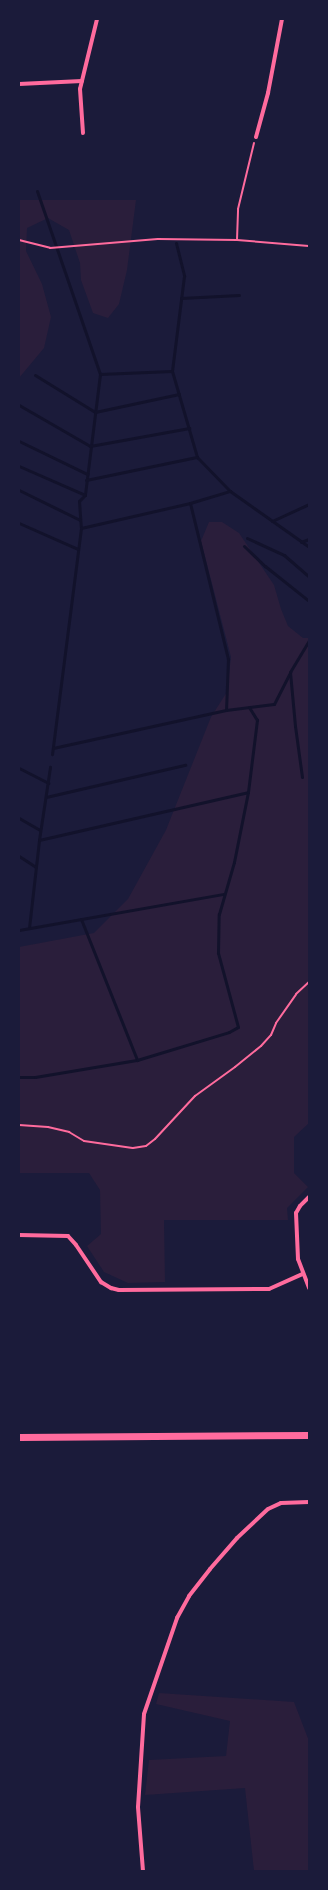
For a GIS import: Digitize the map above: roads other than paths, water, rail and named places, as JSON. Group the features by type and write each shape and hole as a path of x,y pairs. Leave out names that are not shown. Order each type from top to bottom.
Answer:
{"street":[{"path":"83,133 81,98 82,81 98,19"},
{"path":"256,137 268,93 282,19"},
{"path":"19,84 82,81"},
{"path":"309,1197 300,1206 296,1213 298,1259 309,1288"},
{"path":"19,1235 68,1236 76,1245 101,1282 111,1288 120,1290 268,1289 303,1274"},
{"path":"19,1437 309,1435"},
{"path":"143,1871 138,1807 144,1714 177,1618 189,1596 210,1569 237,1538 268,1509 281,1503 309,1502"}],"waterway":[{"path":"37,191 100,374 85,495 79,501 81,528 52,754"},
{"path":"176,243 184,276 172,371 197,457 230,491 309,547"},
{"path":"181,298 239,295"},
{"path":"100,374 172,371"},
{"path":"35,375 95,412 179,394"},
{"path":"19,405 90,446 189,428"},
{"path":"19,441 87,474"},
{"path":"86,480 197,457"},
{"path":"19,466 85,495"},
{"path":"19,490 80,520"},
{"path":"81,528 190,503 230,491"},
{"path":"190,503 228,659 226,710"},
{"path":"272,521 309,504"},
{"path":"19,523 78,549"},
{"path":"247,538 284,555 309,577"},
{"path":"301,542 309,539"},
{"path":"244,546 265,566 309,601"},
{"path":"302,777 290,672 309,640"},
{"path":"53,748 226,710 274,704 290,672"},
{"path":"19,1077 35,1077 137,1060 229,1032 238,1027 218,953 219,914 234,862 248,792 257,720 249,707"},
{"path":"46,797 185,765"},
{"path":"29,928 39,840 50,767"},
{"path":"19,768 48,783"},
{"path":"39,840 248,792"},
{"path":"19,818 40,830"},
{"path":"19,856 36,867"},
{"path":"19,930 224,894"},
{"path":"81,919 137,1060"}]}
